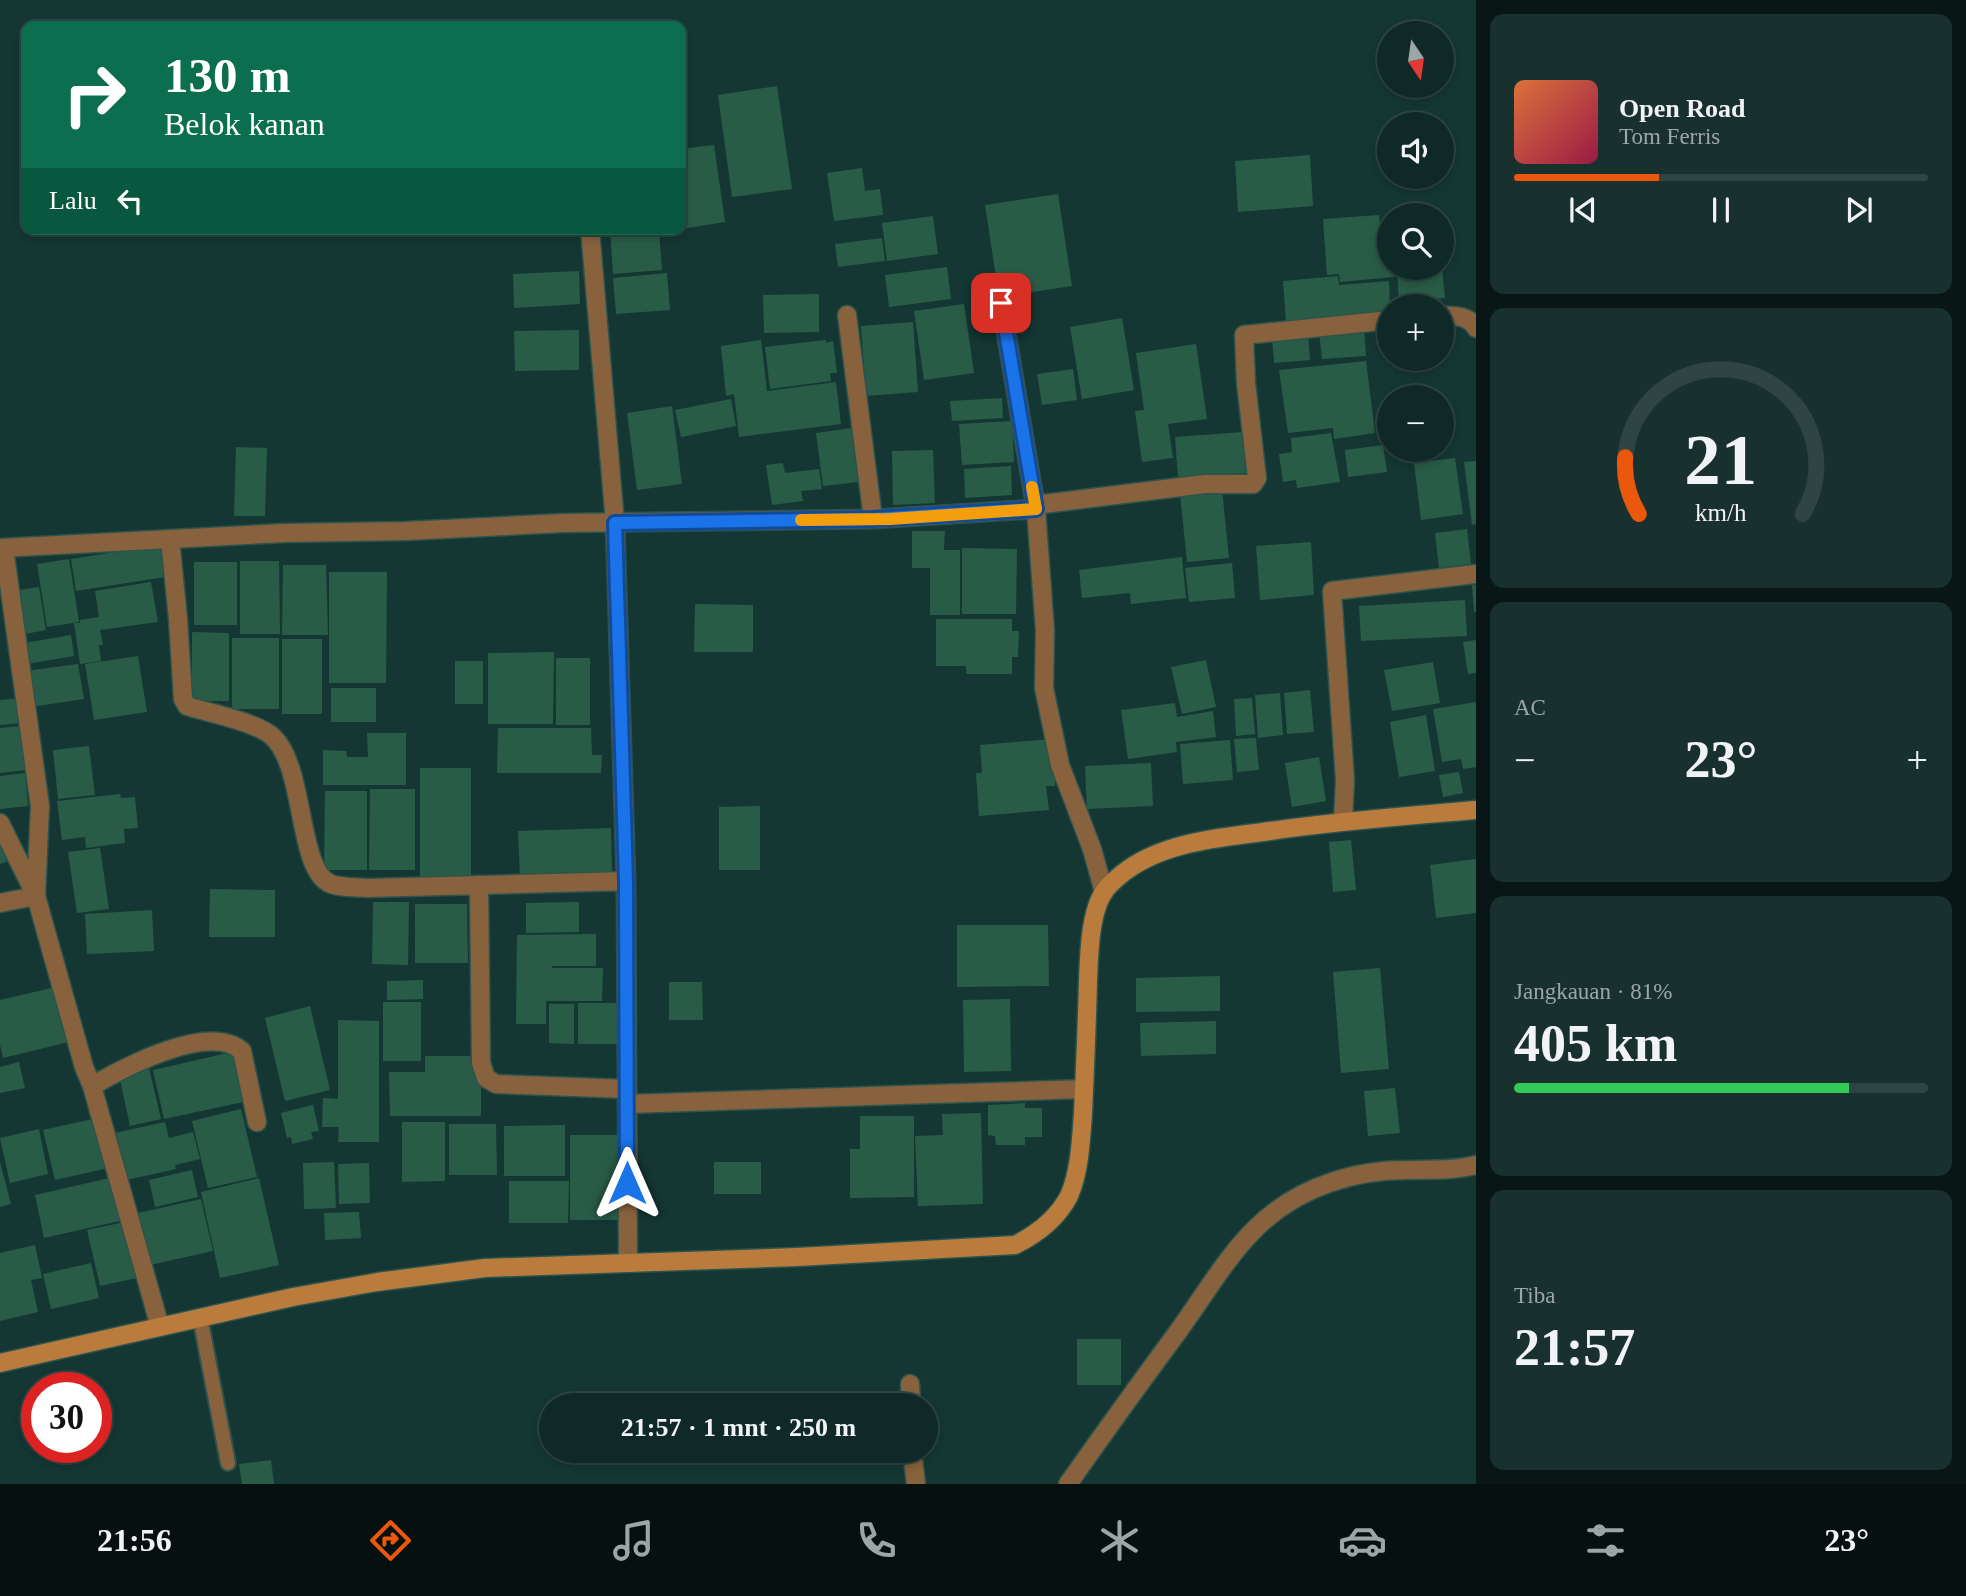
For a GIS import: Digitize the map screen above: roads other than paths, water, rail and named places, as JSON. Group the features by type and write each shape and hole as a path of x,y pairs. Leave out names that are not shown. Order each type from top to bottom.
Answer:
{"main road":[{"path":"0,1363 293,1297 404,1278 485,1268 797,1257 1015,1245 1036,1235 1057,1215 1069,1195 1081,1137 1089,954 1095,917 1104,892 1124,873 1152,856 1195,842 1343,821 1476,810"}],"street":[{"path":"591,235 615,523 626,881 628,1262"},
{"path":"1001,303 1035,507 1043,604 1046,700 1060,765 1092,849 1104,892"},
{"path":"847,315 873,519"},
{"path":"1454,317 1465,318 1476,328"},
{"path":"36,896 40,806 2,548 170,539 615,523 873,519 1035,507 1205,484 1253,484 1257,478 1257,461 1246,383 1244,335 1377,321"},
{"path":"170,539 183,699 187,706 247,723 270,734 280,744 287,755 311,859 320,877 331,885 369,888 626,881"},
{"path":"1343,821 1345,780 1332,591 1476,574"},
{"path":"0,823 36,896 160,1327"},
{"path":"479,885 481,1063 486,1078 496,1084 627,1096 1084,1089"},
{"path":"0,903 36,896"},
{"path":"92,1086 155,1055 213,1040 234,1044 242,1051 257,1122"},
{"path":"1068,1484 1188,1317 1213,1276 1238,1245 1269,1214 1297,1195 1355,1175 1404,1170 1451,1170 1476,1165"},
{"path":"911,1384 911,1393"},
{"path":"913,1463 916,1484"}],"lane":[{"path":"200,1318 228,1463"}]}
